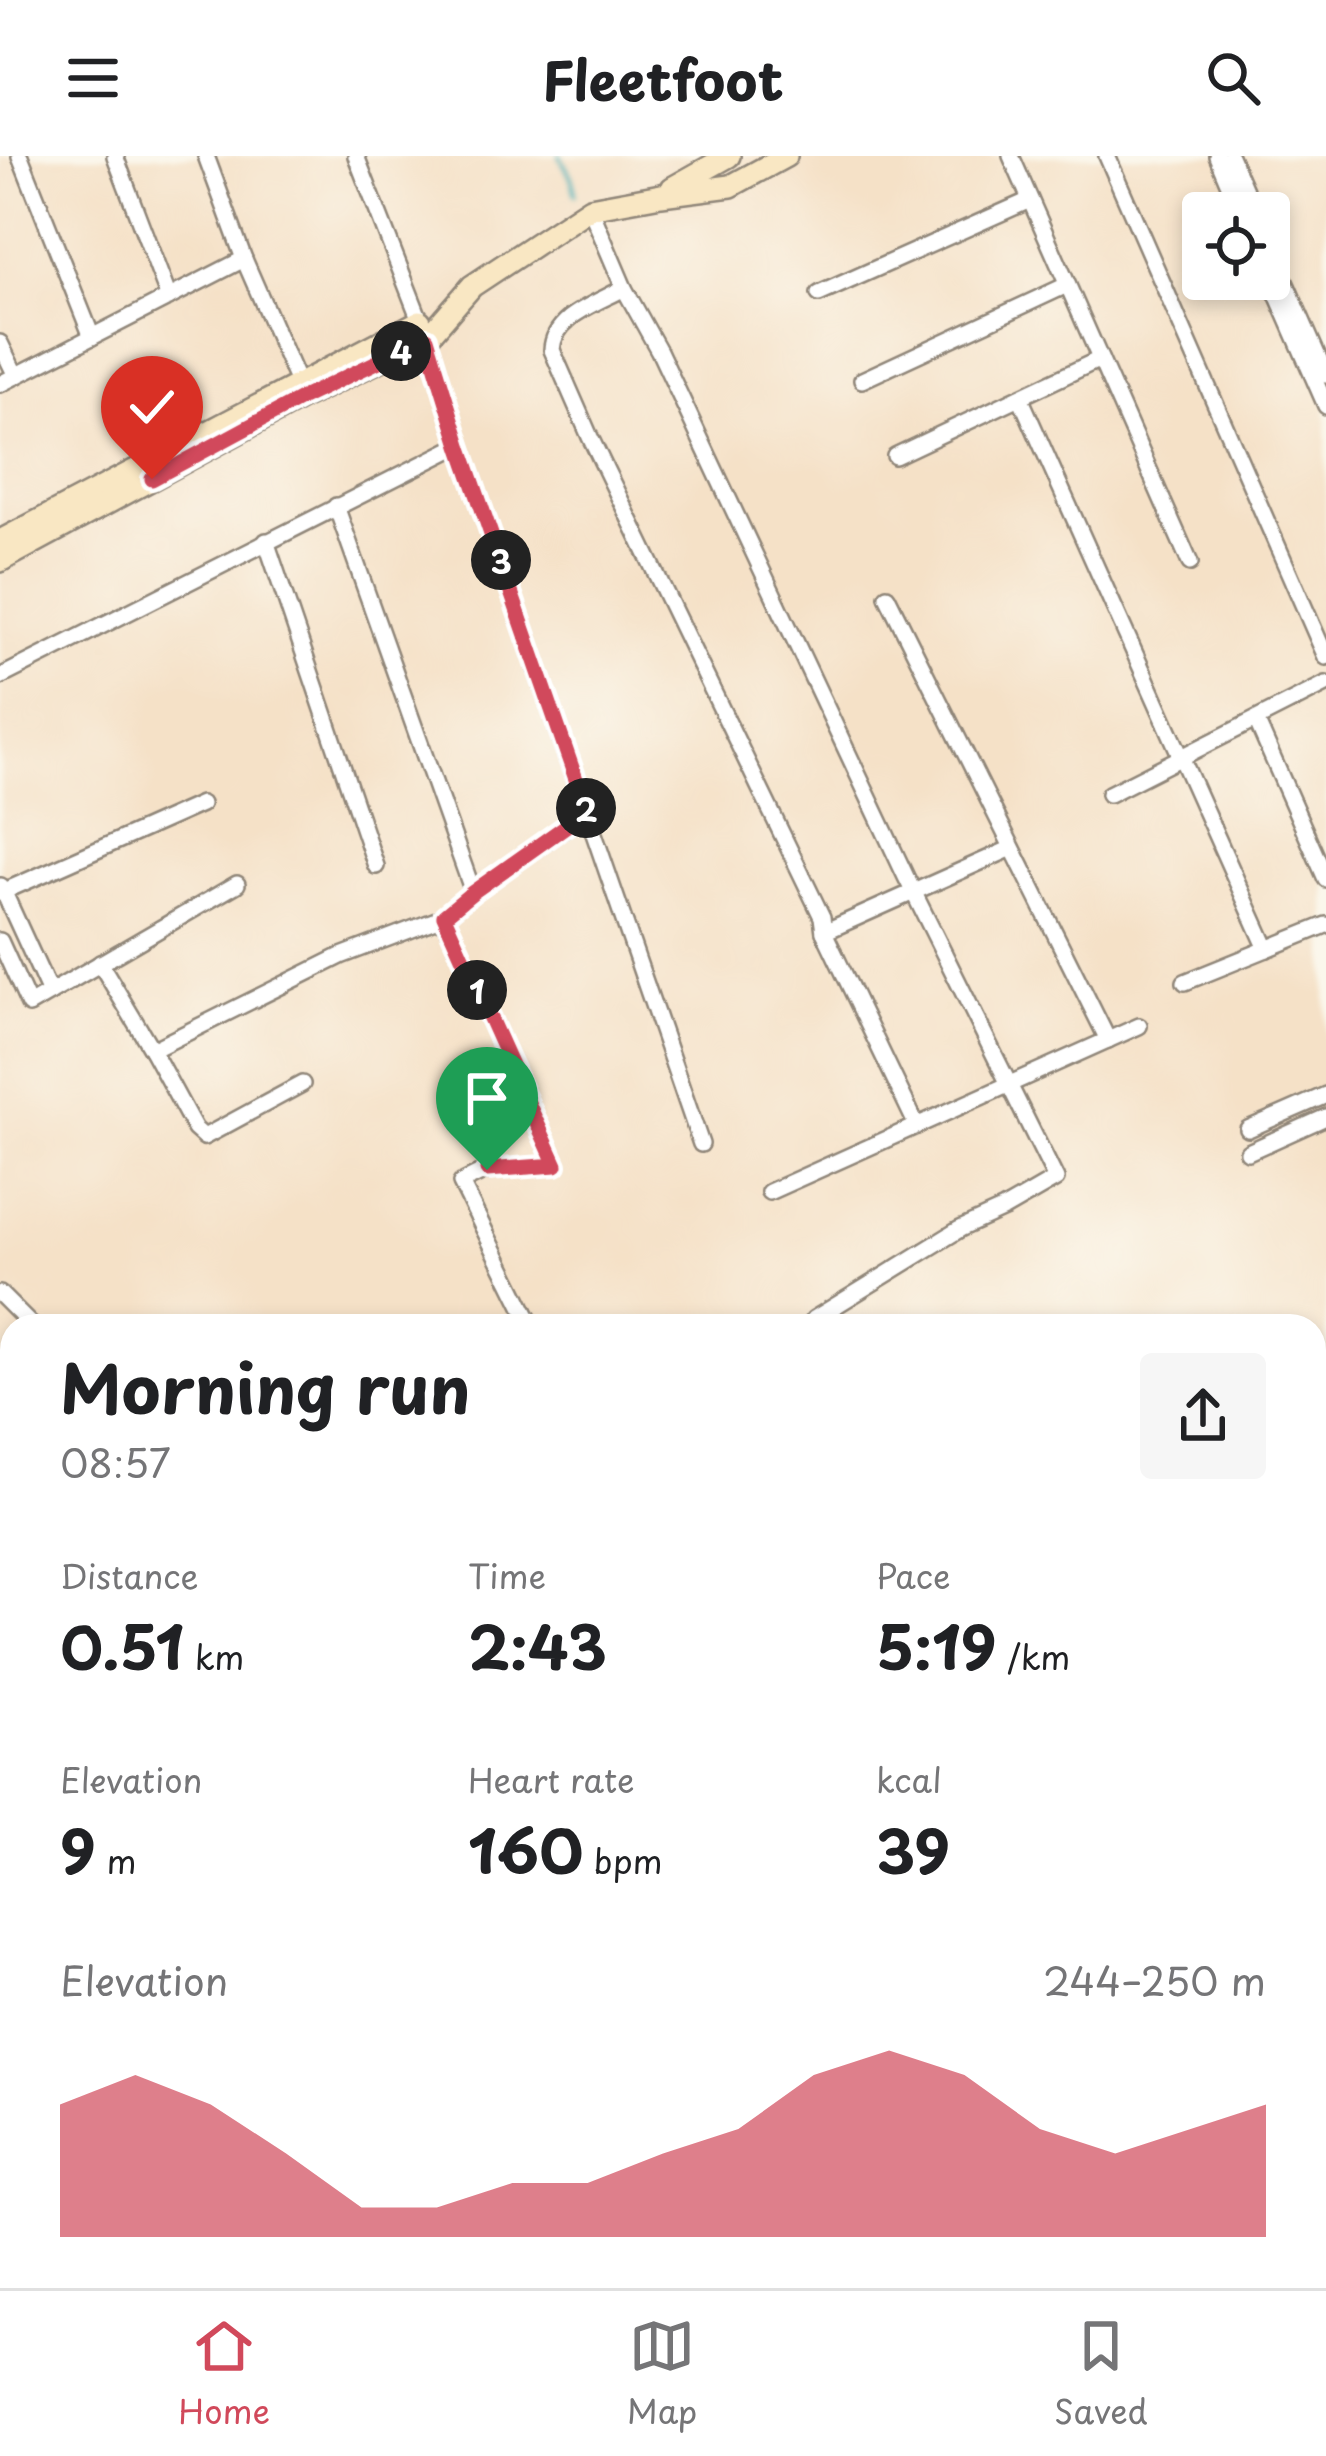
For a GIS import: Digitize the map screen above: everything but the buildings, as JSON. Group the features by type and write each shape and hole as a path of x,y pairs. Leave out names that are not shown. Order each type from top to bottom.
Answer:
{"street":[{"path":"20,156 92,337"},
{"path":"115,156 169,298"},
{"path":"206,156 301,390"},
{"path":"356,156 423,330 701,1144"},
{"path":"661,195 729,156"},
{"path":"0,541 423,330 472,286 590,208 731,186 787,156"},
{"path":"1011,156 1190,563"},
{"path":"1107,156 1326,658"},
{"path":"1216,156 1232,192"},
{"path":"1230,156 1246,192"},
{"path":"819,294 1030,200"},
{"path":"590,208 913,892 1056,1179 960,1229 822,1314"},
{"path":"0,343 8,380 244,259"},
{"path":"862,380 1067,285"},
{"path":"624,288 562,323 552,337 552,350 917,1126"},
{"path":"1290,292 1326,375"},
{"path":"1280,300 1326,406"},
{"path":"895,456 1100,359"},
{"path":"0,561 301,390"},
{"path":"1020,397 1267,949"},
{"path":"0,677 460,445"},
{"path":"336,506 473,892"},
{"path":"266,541 376,866"},
{"path":"887,596 1108,1040"},
{"path":"1108,794 1326,684"},
{"path":"1256,720 1326,879"},
{"path":"50,993 1,889 201,804"},
{"path":"152,1050 341,956 444,916 587,811"},
{"path":"824,932 1012,848"},
{"path":"0,941 8,980 29,1005 237,884"},
{"path":"444,916 556,1165 487,1170 461,1183 526,1314"},
{"path":"1185,982 1326,925"},
{"path":"100,963 195,1129 204,1136 302,1084"},
{"path":"769,1192 1139,1026"},
{"path":"1248,1129 1326,1095"},
{"path":"1248,1152 1326,1117"}],"waterway":[{"path":"560,156 575,194"}],"route":[{"path":"152,479 304,397 427,338 587,811 444,916 556,1165 487,1170"}]}
